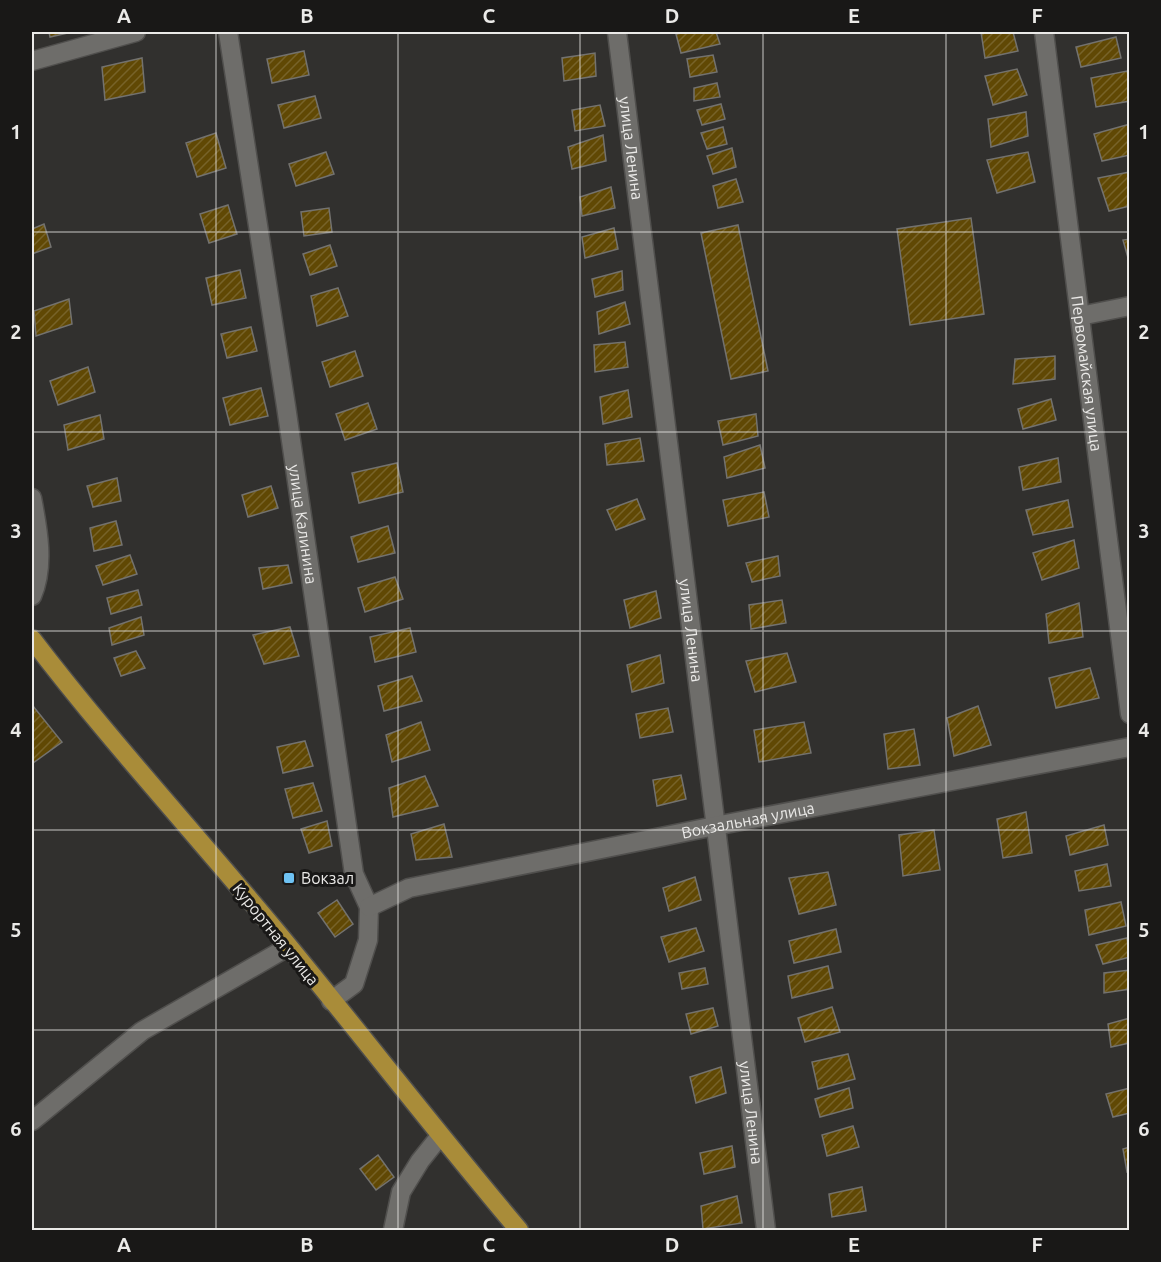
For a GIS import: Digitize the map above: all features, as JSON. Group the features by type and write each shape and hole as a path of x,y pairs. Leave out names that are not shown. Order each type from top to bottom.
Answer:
{"main road":[{"name":"Курортная улица","path":"32,639 75,696 288,947 519,1230"}],"street":[{"path":"32,60 136,32"},
{"name":"улица Калинина","path":"228,32 288,418 354,874 369,907 368,940 354,984 331,1001"},
{"name":"улица Ленина","path":"617,32 766,1230"},
{"name":"Первомайская улица","path":"1044,32 1130,714"},
{"path":"1080,316 1130,306"},
{"path":"32,498 39,534 37,585 32,596"},
{"name":"Вокзальная улица","path":"369,907 409,888 715,825 1130,747"},
{"path":"32,1121 142,1031 288,947"},
{"path":"393,1230 401,1192 420,1161 440,1136"}],"building":[{"path":"49,32 72,32 50,37"},
{"path":"716,32 720,44 681,53 676,34"},
{"path":"981,32 1013,32 1018,51 985,58"},
{"path":"1116,37 1121,58 1081,67 1076,47"},
{"path":"304,51 309,75 272,83 267,59"},
{"path":"595,53 596,76 564,81 562,58"},
{"path":"713,55 717,72 690,77 687,59"},
{"path":"142,58 145,92 105,100 102,67"},
{"path":"1017,69 1027,95 993,105 985,76"},
{"path":"1127,71 1130,82 1130,101 1096,107 1091,78"},
{"path":"717,83 720,97 694,101 694,88"},
{"path":"315,96 321,118 284,128 278,105"},
{"path":"721,104 725,119 702,125 697,110"},
{"path":"600,105 605,126 575,131 572,110"},
{"path":"1026,112 1028,136 991,147 988,119"},
{"path":"1130,124 1130,155 1102,161 1094,134"},
{"path":"723,127 727,144 707,149 701,133"},
{"path":"216,133 226,168 197,177 186,143"},
{"path":"603,135 606,161 572,169 568,147"},
{"path":"732,148 736,167 713,174 707,156"},
{"path":"326,152 334,174 296,186 289,164"},
{"path":"1028,152 1035,182 997,193 987,160"},
{"path":"1130,172 1130,206 1109,211 1098,178"},
{"path":"736,179 743,202 718,208 713,186"},
{"path":"611,187 615,208 582,216 580,197"},
{"path":"228,205 237,234 209,243 200,214"},
{"path":"329,208 332,232 304,236 301,212"},
{"path":"971,218 984,314 910,325 897,229"},
{"path":"44,224 51,247 32,254 32,229"},
{"path":"738,225 768,371 731,379 701,233"},
{"path":"614,228 618,249 585,258 582,237"},
{"path":"1130,239 1130,265 1123,240"},
{"path":"330,245 337,266 310,275 303,254"},
{"path":"240,270 246,298 212,305 206,278"},
{"path":"622,271 623,290 595,297 592,279"},
{"path":"338,288 348,316 317,326 311,296"},
{"path":"69,299 72,324 36,336 34,311"},
{"path":"625,302 630,324 599,334 597,312"},
{"path":"251,327 257,351 227,358 221,334"},
{"path":"625,342 628,367 595,372 594,345"},
{"path":"355,351 363,376 330,387 322,362"},
{"path":"1055,356 1055,379 1013,384 1015,359"},
{"path":"88,367 95,392 58,405 50,381"},
{"path":"261,388 268,416 230,425 223,398"},
{"path":"628,390 632,417 603,424 600,397"},
{"path":"1051,399 1056,420 1023,429 1018,409"},
{"path":"368,403 377,429 345,440 336,414"},
{"path":"756,414 758,436 723,445 718,421"},
{"path":"100,415 104,439 68,450 64,425"},
{"path":"640,438 644,461 607,465 605,444"},
{"path":"760,445 765,468 727,478 724,457"},
{"path":"1058,458 1061,482 1023,490 1019,467"},
{"path":"397,463 403,492 359,503 352,473"},
{"path":"117,478 121,501 93,507 87,486"},
{"path":"271,486 278,508 248,517 242,495"},
{"path":"764,492 769,517 728,526 723,500"},
{"path":"637,499 645,519 616,530 607,510"},
{"path":"1068,500 1073,527 1033,535 1026,510"},
{"path":"116,521 122,545 94,551 90,528"},
{"path":"388,526 395,553 358,562 351,537"},
{"path":"1074,540 1079,568 1042,580 1033,553"},
{"path":"130,555 137,574 103,585 96,566"},
{"path":"778,556 780,576 752,582 746,563"},
{"path":"288,565 292,583 263,589 259,568"},
{"path":"395,577 403,599 365,612 358,588"},
{"path":"138,590 142,605 111,614 107,598"},
{"path":"656,591 661,618 630,628 624,600"},
{"path":"782,600 786,623 751,629 749,605"},
{"path":"1079,603 1083,637 1049,643 1046,614"},
{"path":"141,617 144,635 112,645 109,628"},
{"path":"290,627 299,656 264,664 253,635"},
{"path":"410,628 416,652 375,662 370,637"},
{"path":"136,651 145,668 121,676 114,658"},
{"path":"787,653 796,682 755,692 746,661"},
{"path":"660,655 664,683 632,692 627,665"},
{"path":"1090,668 1099,698 1056,708 1049,678"},
{"path":"412,676 422,701 384,711 378,686"},
{"path":"33,706 62,742 33,763 32,761"},
{"path":"978,706 991,745 954,756 947,718"},
{"path":"668,708 673,732 640,738 636,714"},
{"path":"421,722 430,750 392,762 386,735"},
{"path":"804,722 811,753 759,762 754,730"},
{"path":"914,729 920,765 888,769 884,734"},
{"path":"305,741 313,766 283,773 277,747"},
{"path":"681,775 686,799 657,806 653,780"},
{"path":"425,776 438,806 393,817 389,788"},
{"path":"313,783 322,811 293,818 285,789"},
{"path":"1026,812 1032,853 1003,858 997,819"},
{"path":"327,821 332,846 309,853 301,829"},
{"path":"444,824 452,857 416,860 411,834"},
{"path":"1104,825 1108,845 1070,855 1066,836"},
{"path":"934,830 940,870 903,876 899,835"},
{"path":"1107,864 1111,886 1079,891 1075,871"},
{"path":"828,872 836,905 799,914 789,878"},
{"path":"695,877 701,900 669,911 663,888"},
{"path":"337,900 353,924 335,937 318,913"},
{"path":"1121,902 1126,926 1089,935 1085,910"},
{"path":"696,928 704,951 669,962 661,937"},
{"path":"836,929 841,952 794,963 789,941"},
{"path":"1127,938 1130,957 1103,964 1096,945"},
{"path":"828,966 833,988 792,998 788,976"},
{"path":"705,968 708,984 682,989 679,973"},
{"path":"1130,970 1130,989 1104,993 1104,973"},
{"path":"832,1007 840,1032 805,1042 798,1018"},
{"path":"713,1008 718,1026 691,1034 686,1014"},
{"path":"1130,1018 1130,1043 1111,1047 1108,1024"},
{"path":"848,1054 855,1079 818,1089 812,1062"},
{"path":"721,1067 726,1093 696,1103 690,1077"},
{"path":"849,1088 853,1108 820,1117 815,1099"},
{"path":"1130,1088 1130,1113 1113,1117 1106,1094"},
{"path":"853,1126 859,1147 827,1156 822,1135"},
{"path":"732,1146 735,1167 704,1174 700,1153"},
{"path":"1130,1147 1130,1171 1127,1172 1123,1149"},
{"path":"378,1155 394,1177 376,1190 360,1169"},
{"path":"862,1187 866,1211 832,1217 829,1194"},
{"path":"737,1196 742,1223 703,1229 701,1206"}],"place":[{"name":"Вокзал","path":"289,878"}]}
